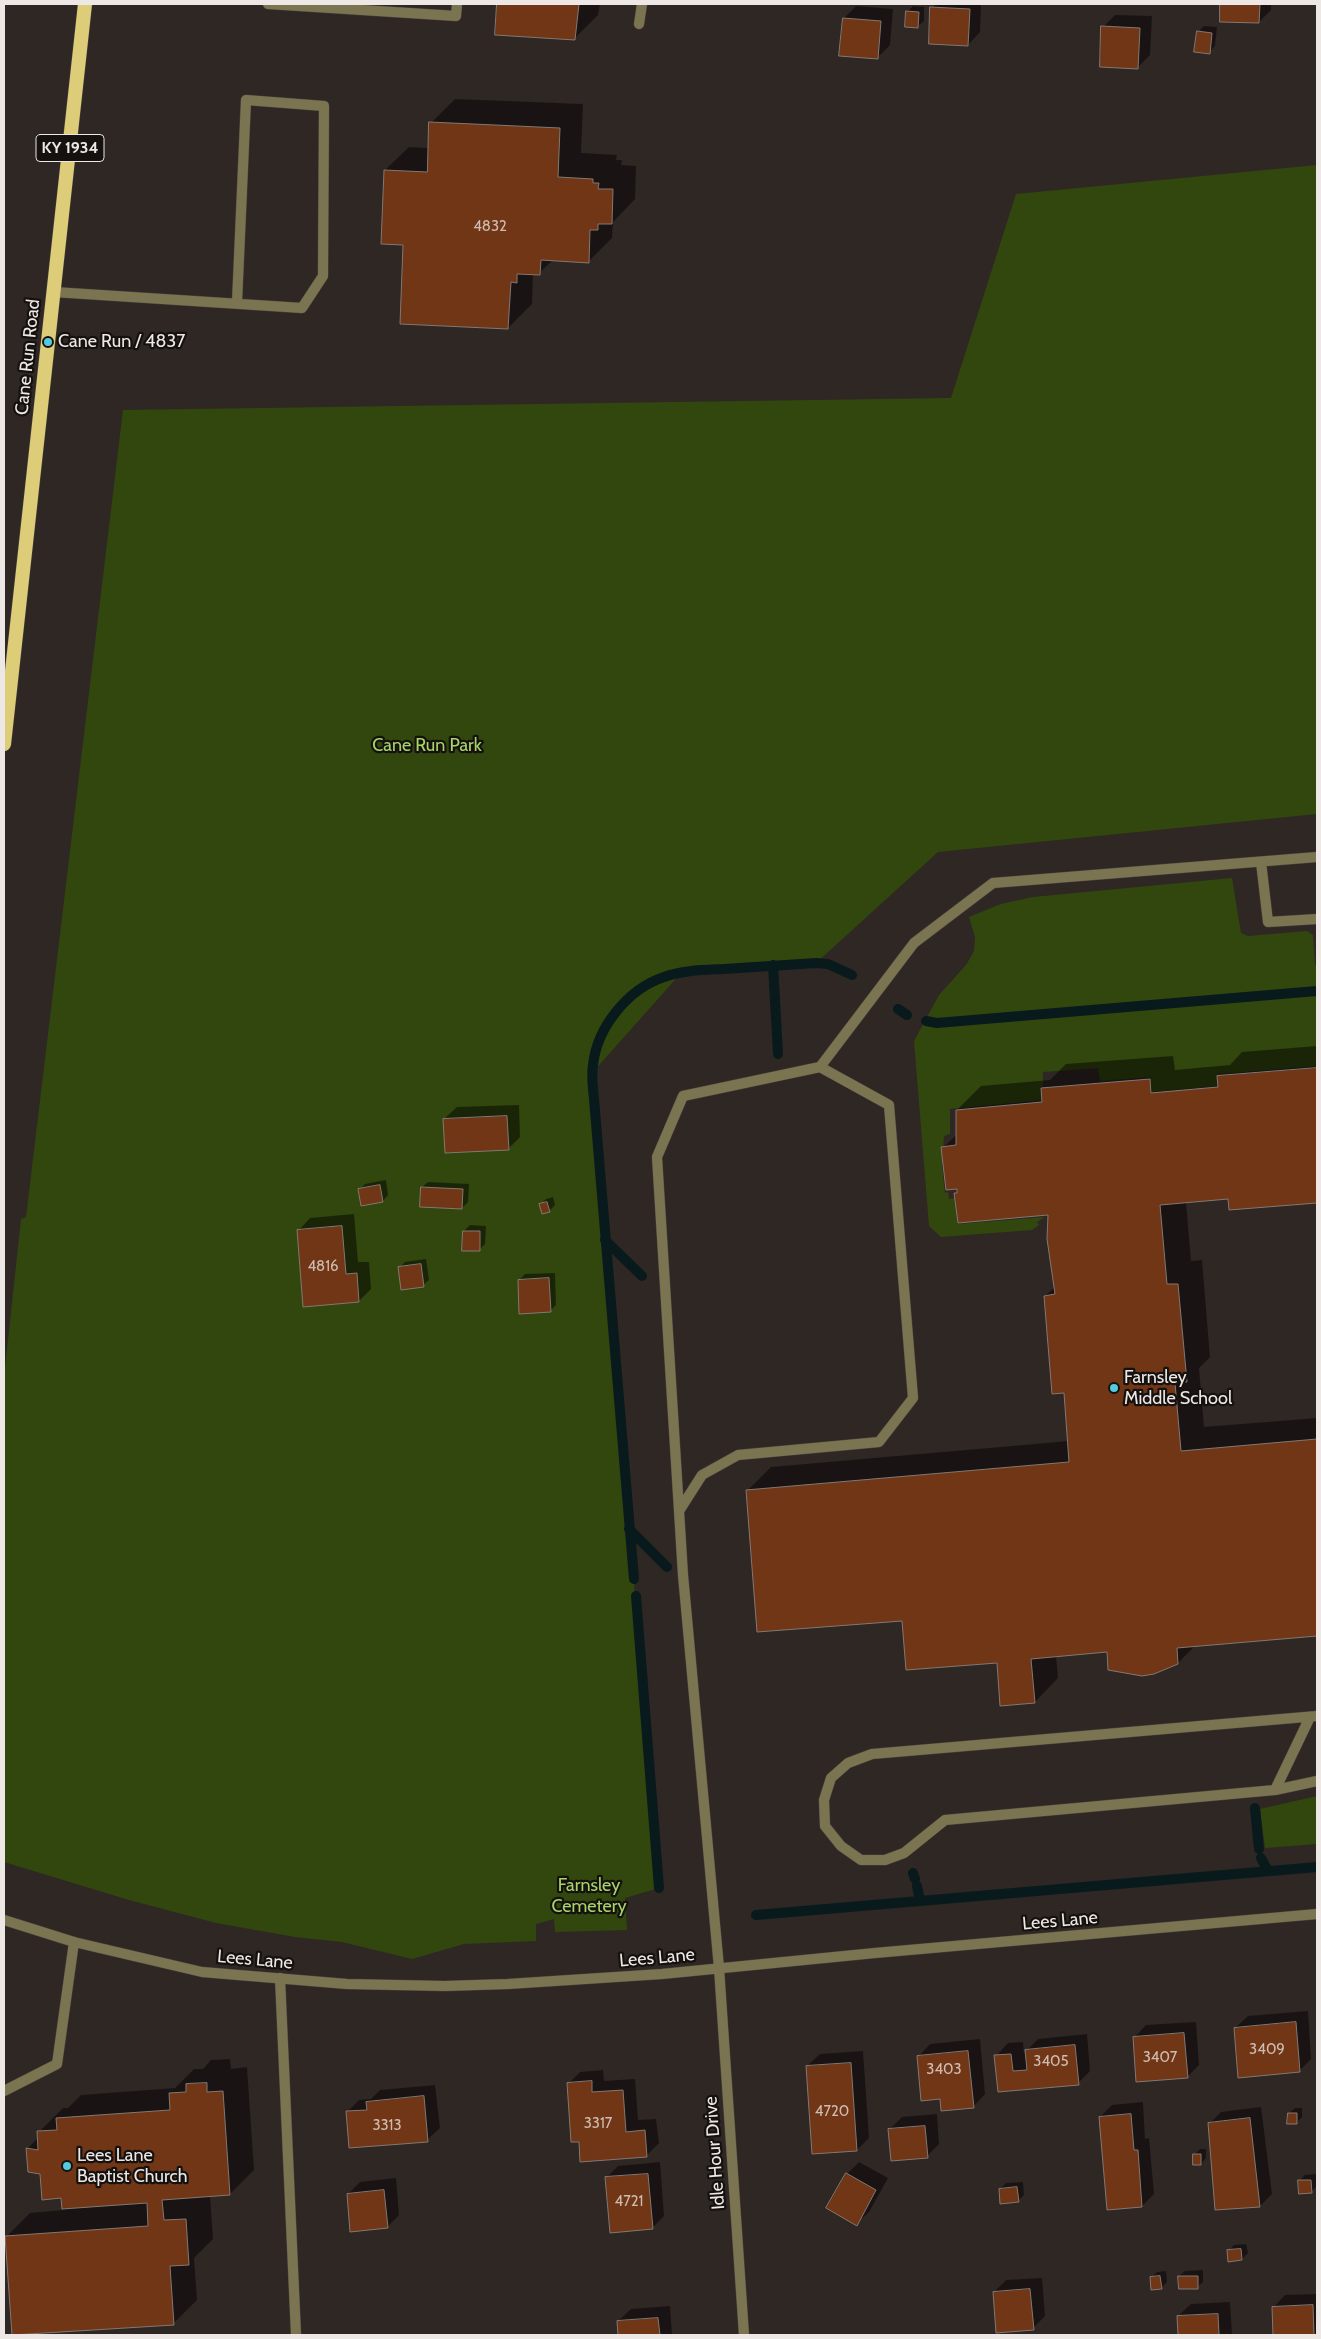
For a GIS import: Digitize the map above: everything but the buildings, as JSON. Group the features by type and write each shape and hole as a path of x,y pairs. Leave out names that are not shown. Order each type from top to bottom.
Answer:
{"highway":[{"name":"Cane Run Road","path":"4,744 85,4"}],"street":[{"path":"268,4 456,16 457,4"},
{"path":"639,24 642,4"},
{"path":"54,292 237,302 302,308 323,276 324,106 246,100 237,302"},
{"path":"679,1511 702,1475 738,1455 879,1442 913,1398 889,1105 820,1067 914,943 993,883 1317,857"},
{"path":"1261,862 1268,922 1317,919"},
{"name":"Idle Hour Drive","path":"744,2335 719,1968 684,1585 657,1158 683,1096 820,1067"},
{"path":"1314,1717 872,1754 848,1763 831,1778 824,1800 825,1826 841,1846 861,1860 884,1860 904,1853 945,1820 1275,1790 1317,1781"},
{"path":"1275,1790 1314,1717"},
{"name":"Lees Lane","path":"4,1920 74,1942 202,1972 347,1984 463,1985 635,1976 875,1952 1317,1914"},
{"path":"4,2091 57,2064 74,1942"},
{"path":"280,1978 296,2335"}],"green space":[{"name":"Cane Run Park","path":"1317,165 1317,814 938,852 816,963 681,973 592,1073 659,1888 625,1898 627,1930 555,1932 554,1919 536,1924 536,1941 464,1944 412,1959 342,1942 295,1937 216,1923 129,1900 4,1862 4,1377 21,1219 26,1217 123,410 951,398 1016,194"},
{"path":"1232,878 1241,933 1248,936 1307,931 1313,935 1315,965 1317,965 1317,1066 1217,1074 1217,1086 1152,1092 1150,1077 1100,1081 1098,1068 1043,1072 1043,1086 1040,1087 1042,1100 950,1109 950,1134 944,1136 942,1166 945,1193 948,1192 949,1199 954,1198 958,1224 1045,1217 1037,1222 1039,1225 1032,1230 941,1237 929,1226 914,1041 939,995 966,965 974,951 975,937 969,917 1001,904 1033,897"},
{"path":"1317,1796 1317,1844 1265,1848 1260,1809"}],"waterway":[{"path":"634,1579 592,1082 593,1065 601,1037 616,1011 638,990 671,975 701,970 816,963 828,964 852,975"},
{"path":"773,965 778,1054"},
{"path":"926,1021 937,1023 1317,991"},
{"path":"898,1009 907,1015"},
{"path":"605,1240 642,1276"},
{"path":"629,1529 667,1567"},
{"path":"636,1596 659,1888"},
{"path":"1255,1808 1259,1849"},
{"path":"1261,1858 1268,1871"},
{"path":"756,1915 1317,1867"},
{"path":"913,1873 915,1879"},
{"path":"917,1886 920,1901"}],"place":[{"name":"Cane Run / 4837","path":"48,342"},
{"name":"Farnsley Middle School","path":"1114,1388"},
{"name":"Lees Lane Baptist Church","path":"67,2166"}],"park label":[{"name":"Farnsley Cemetery","path":"589,1896"}]}
